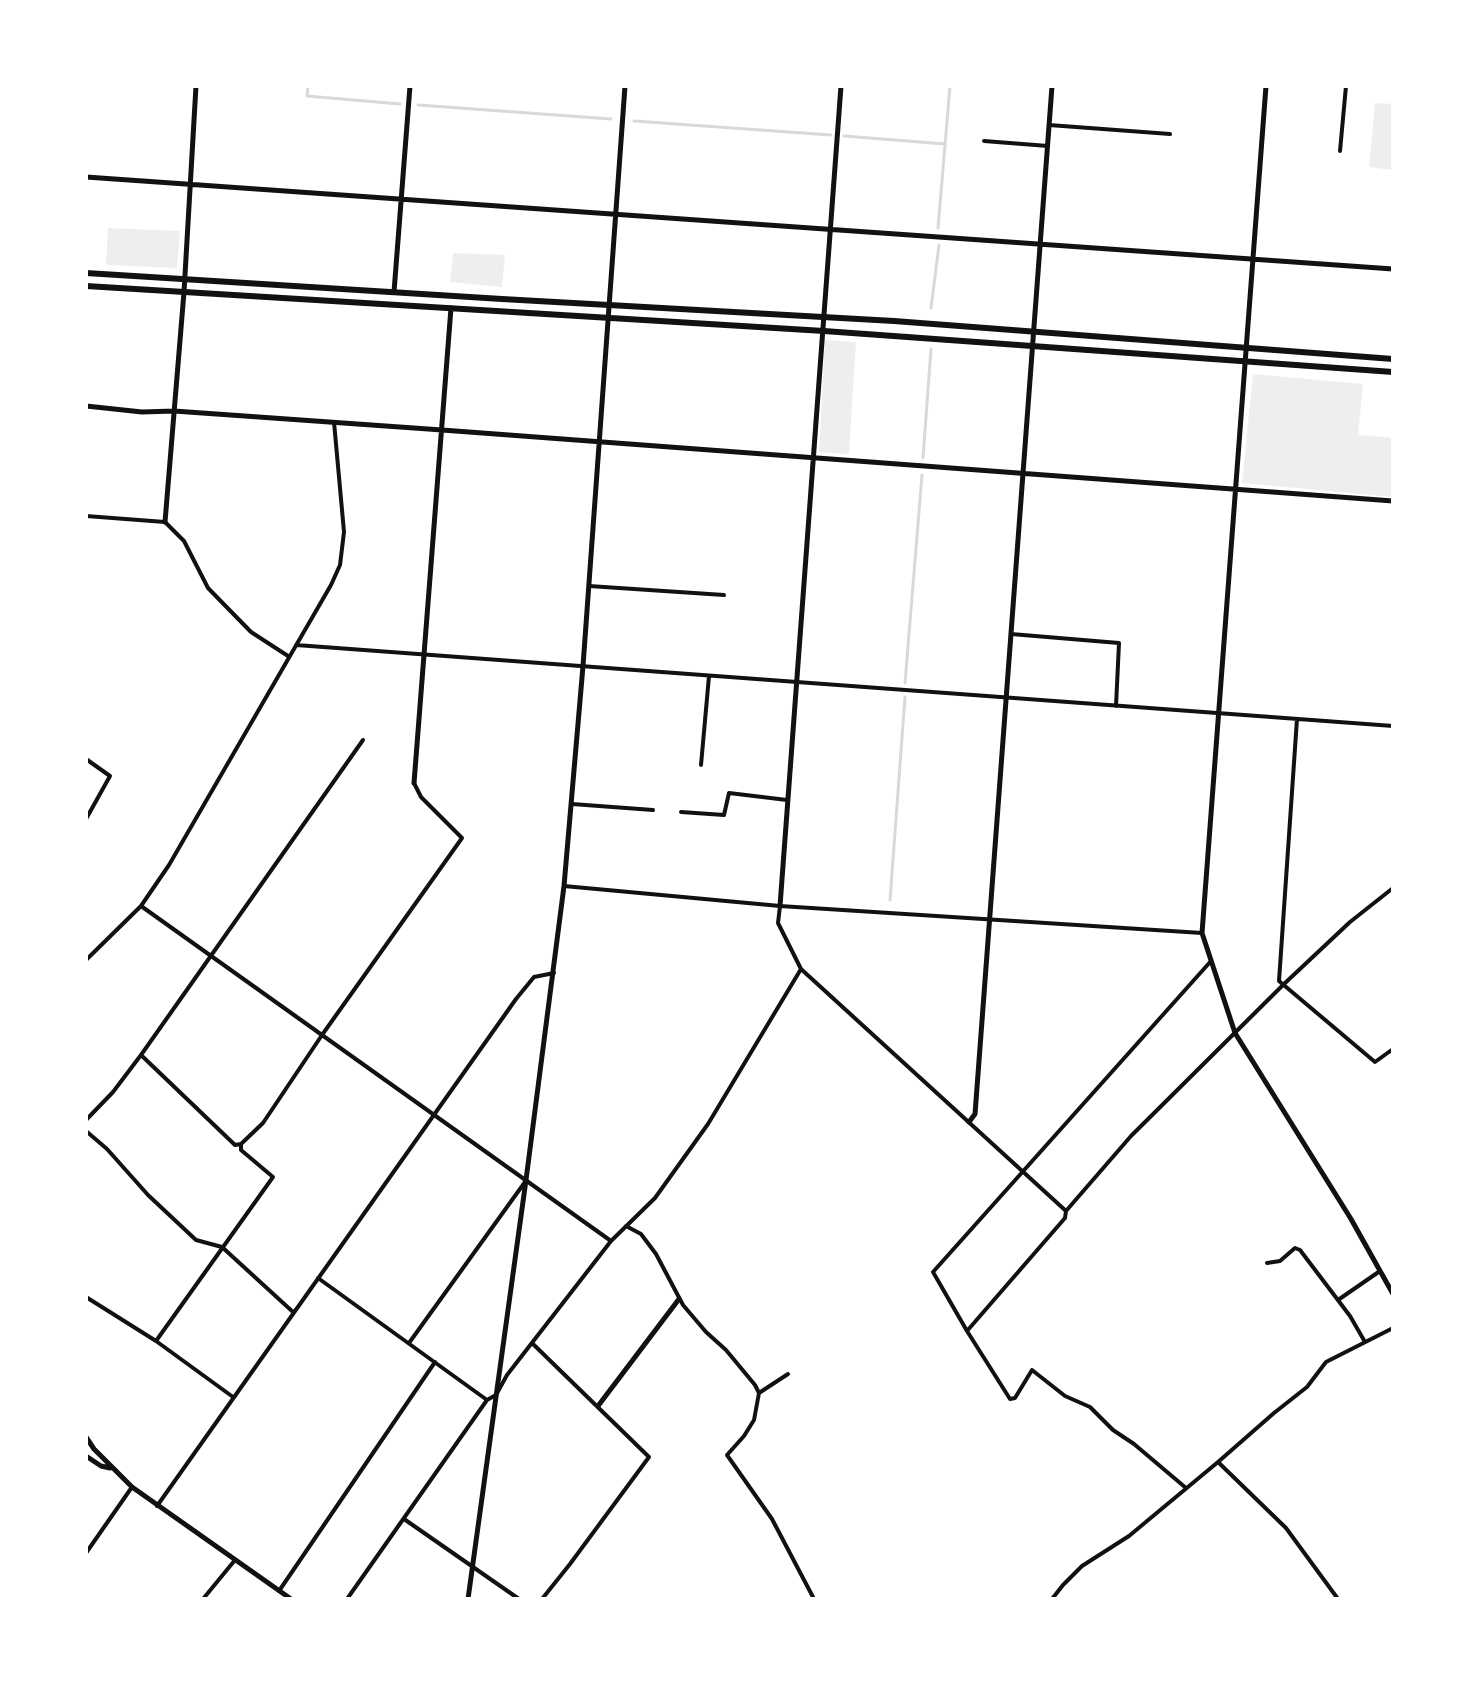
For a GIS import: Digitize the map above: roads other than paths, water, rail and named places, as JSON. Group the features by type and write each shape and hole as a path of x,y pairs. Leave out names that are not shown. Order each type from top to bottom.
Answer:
{"highway":[{"path":"86,273 824,317 1393,359"},
{"path":"86,286 824,331 1393,372"}],"street":[{"path":"165,522 184,292 196,86"},
{"path":"394,292 410,86"},
{"path":"468,1599 564,886 625,86"},
{"path":"841,86 778,923 801,969 1066,1211"},
{"path":"969,1122 975,1114 1052,86"},
{"path":"1266,86 1202,933 1235,1033 1351,1219 1393,1294"},
{"path":"1340,151 1346,86"},
{"path":"1049,125 1170,134"},
{"path":"984,141 1048,146"},
{"path":"86,177 1393,269"},
{"path":"141,1055 235,1145 241,1144 263,1123 462,838 421,797 414,783 451,308"},
{"path":"86,406 1393,501"},
{"path":"86,960 141,906 169,865 326,595 340,565 344,532 334,422"},
{"path":"86,516 165,522 184,541 208,588 251,632 288,656"},
{"path":"589,586 724,595"},
{"path":"1011,634 1119,643 1116,706"},
{"path":"296,645 1393,726"},
{"path":"701,765 709,676"},
{"path":"1297,719 1279,981 1375,1062 1393,1049"},
{"path":"86,1120 113,1092 141,1055 363,740"},
{"path":"86,759 110,776 86,819"},
{"path":"681,812 724,815 729,793 787,800"},
{"path":"572,804 653,810"},
{"path":"564,886 780,906 1202,933"},
{"path":"967,1331 1131,1136 1284,984 1350,922 1393,888"},
{"path":"141,906 611,1241"},
{"path":"1186,1488 1113,1430 1090,1407 1065,1396 1032,1370 1015,1398 1010,1399 933,1272 1212,961"},
{"path":"347,1599 487,1400 496,1395 507,1375 611,1241 655,1198 708,1124 801,969"},
{"path":"157,1506 525,988 534,977 554,973"},
{"path":"86,1131 196,1240 222,1247 293,1312"},
{"path":"156,1341 273,1177 241,1150 241,1144"},
{"path":"409,1343 526,1180"},
{"path":"626,1226 641,1234 656,1254 679,1299 755,1385 759,1393 754,1420 727,1455 772,1519 814,1599"},
{"path":"1267,1263 1280,1261 1295,1248 1300,1250 1350,1316 1365,1342"},
{"path":"1338,1300 1380,1271"},
{"path":"1385,1279 1393,1274"},
{"path":"318,1278 487,1400"},
{"path":"86,1297 156,1341 233,1398"},
{"path":"598,1406 679,1299"},
{"path":"1052,1599 1082,1566 1129,1536 1307,1387 1326,1362 1393,1328"},
{"path":"533,1344 649,1457 542,1599"},
{"path":"279,1591 435,1362"},
{"path":"759,1393 788,1374"},
{"path":"86,1437 111,1468 132,1487 291,1599"},
{"path":"86,1456 101,1466 111,1468"},
{"path":"1218,1462 1286,1528 1338,1599"},
{"path":"86,1553 132,1487"},
{"path":"404,1519 519,1599"},
{"path":"203,1599 235,1560"}],"waterway":[{"path":"308,86 307,96 400,104"},
{"path":"938,228 950,86"},
{"path":"418,105 611,119"},
{"path":"634,121 831,135"},
{"path":"844,136 945,144"},
{"path":"931,308 939,245"},
{"path":"923,458 931,349"},
{"path":"905,683 922,475"},
{"path":"890,900 905,697"}]}
